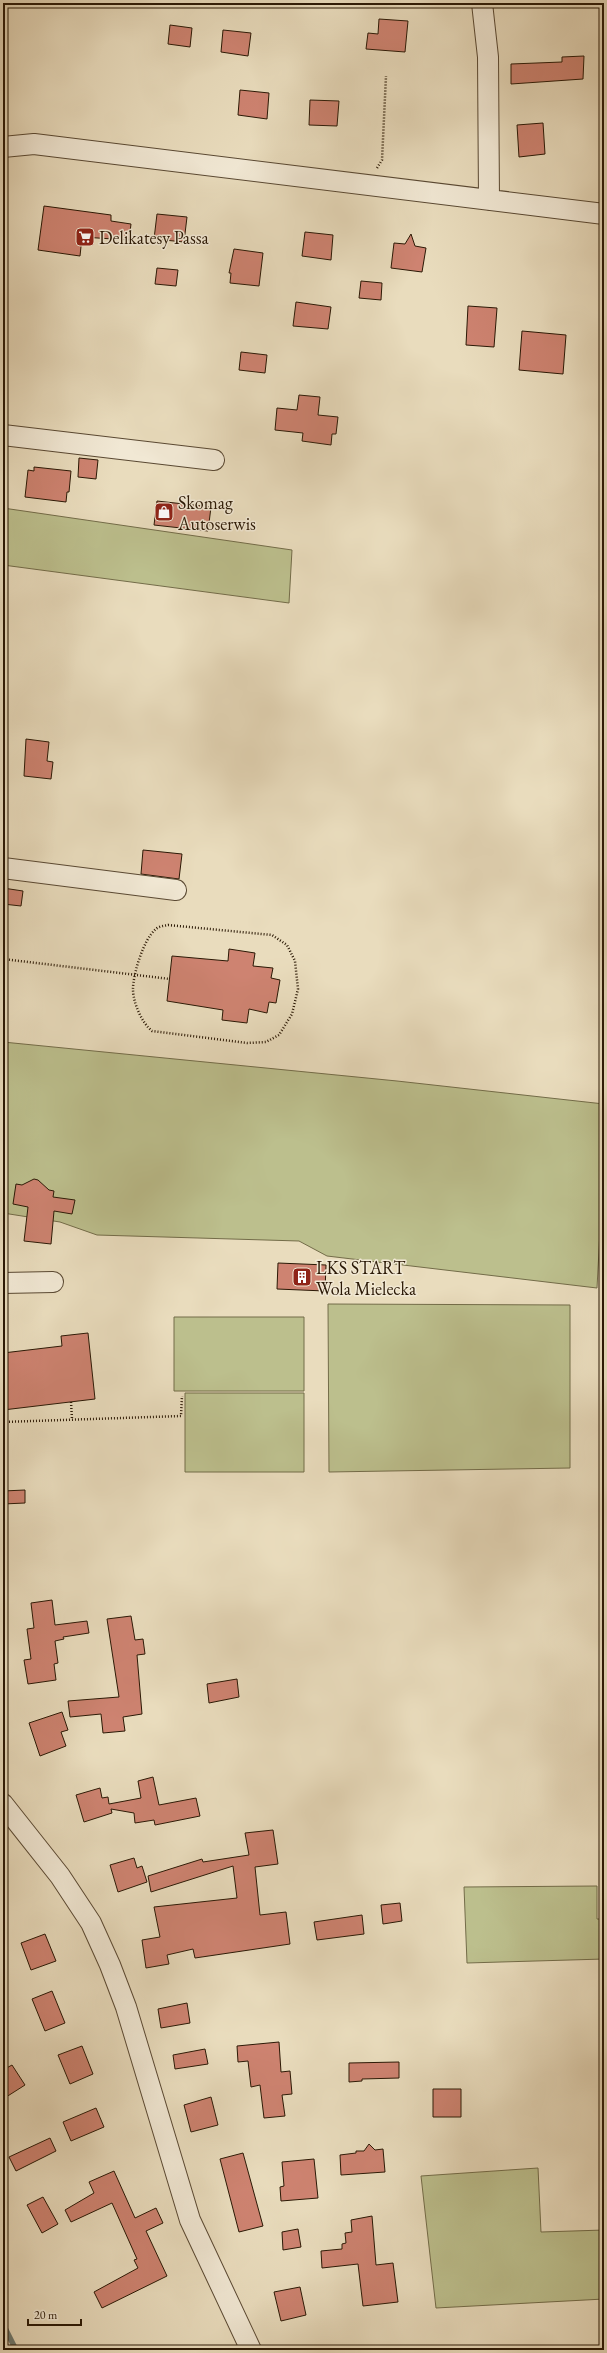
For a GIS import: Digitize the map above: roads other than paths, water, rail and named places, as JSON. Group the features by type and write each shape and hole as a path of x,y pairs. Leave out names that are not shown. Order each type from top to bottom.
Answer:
{"street":[{"path":"482,3 488,57 489,200"},
{"path":"3,132 34,144"},
{"path":"3,147 34,144 604,214"},
{"path":"3,435 214,460"},
{"path":"3,868 176,890"},
{"path":"3,1283 53,1282"},
{"path":"3,1804 60,1876 91,1922 126,2007 190,2220 251,2350"}],"waterway":[{"path":"3,2324 16,2350"}],"place":[{"name":"Delikatesy Passa","path":"85,237"},
{"name":"Skomag Autoserwis","path":"164,512"},
{"name":"LKS START Wola Mielecka","path":"302,1277"}]}
